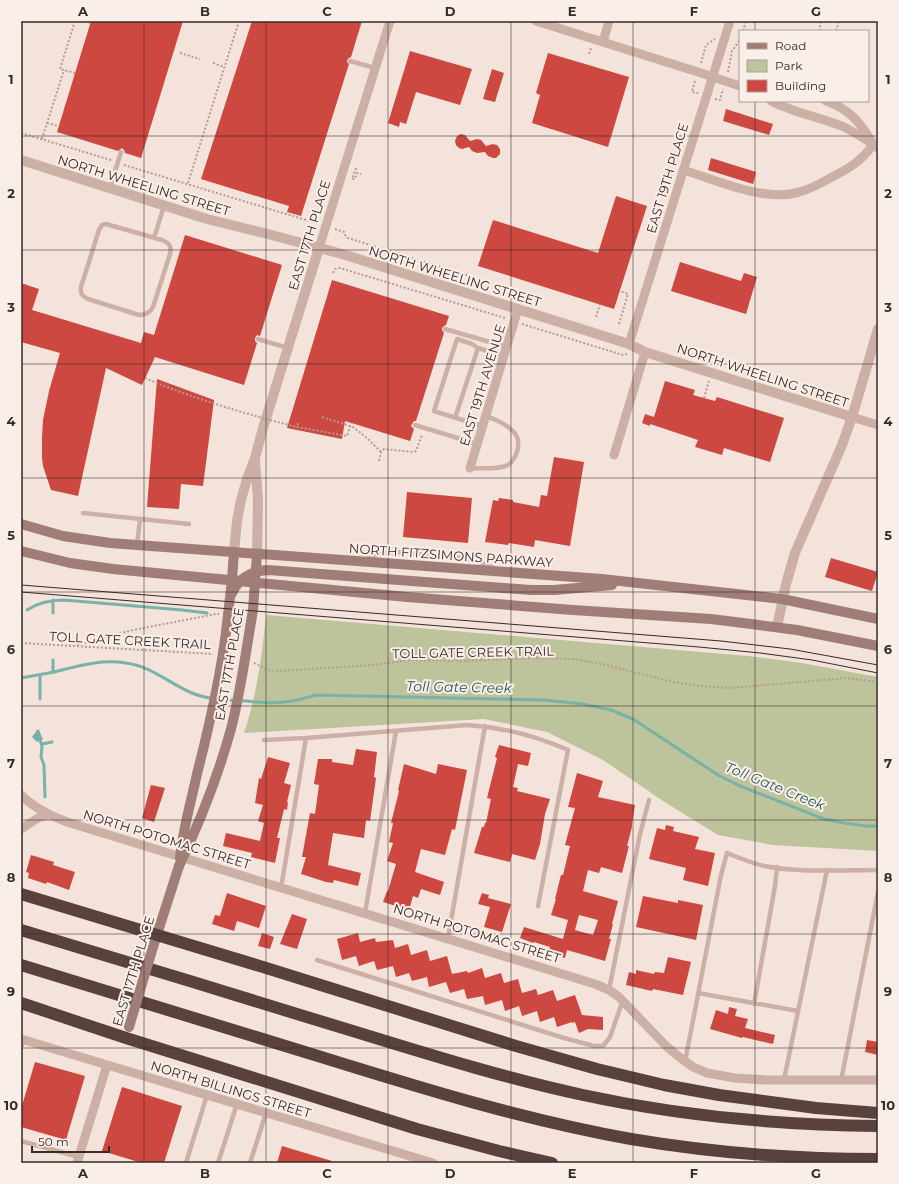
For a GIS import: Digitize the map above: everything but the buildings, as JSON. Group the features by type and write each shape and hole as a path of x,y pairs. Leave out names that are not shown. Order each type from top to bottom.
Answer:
{"highway":[{"path":"24,895 516,1046 616,1074 698,1091 754,1100 816,1108 878,1113"},
{"path":"21,930 394,1044 497,1074 568,1092 647,1107 724,1118 786,1123 878,1126"},
{"path":"21,965 410,1084 542,1120 623,1137 706,1150 807,1158 878,1159"},
{"path":"21,1003 127,1032 460,1141 499,1152 552,1163"}],"main road":[{"name":"NORTH FITZSIMONS PARKWAY","path":"21,524 77,538 137,545 640,583 782,600 878,619"},
{"path":"21,551 88,567 236,580 255,577 400,596 573,610 711,619 777,627 878,646"},
{"name":"EAST 17TH PLACE","path":"179,866 182,838 187,814 214,707 231,595 236,580 234,552"},
{"name":"EAST 17TH PLACE","path":"127,1032 179,866 203,813 231,729 253,610 257,554"},
{"path":"255,577 268,570 531,590 554,590 640,583"}],"street":[{"name":"EAST 17TH PLACE","path":"234,552 237,521 247,478 255,458 390,21"},
{"path":"536,21 713,76 739,86"},
{"path":"603,42 609,21"},
{"name":"EAST 19TH PLACE","path":"629,344 730,21"},
{"path":"773,102 797,113 844,127 860,135 876,146"},
{"path":"828,102 838,106 855,118 876,146"},
{"path":"683,170 762,194 791,194 810,188 851,167 876,146"},
{"name":"NORTH WHEELING STREET","path":"21,160 214,221 266,233 319,248 629,344 645,352 878,425"},
{"name":"EAST 19TH AVENUE","path":"470,468 518,310"},
{"path":"777,627 782,600 797,548 831,473 852,417 878,329"},
{"path":"614,455 645,352"},
{"name":"EAST 17TH PLACE","path":"255,458 258,501 257,554"},
{"name":"NORTH POTOMAC STREET","path":"21,795 33,806 78,826 448,938 574,977 609,990 623,1000 670,1050 685,1062 704,1071 718,1075 745,1078 841,1081 878,1080"},
{"path":"21,828 38,818 49,814"},
{"name":"NORTH BILLINGS STREET","path":"22,1043 108,1066 433,1163"},
{"path":"78,1160 108,1066"}],"lane":[{"path":"350,61 375,68"},
{"path":"110,188 121,152"},
{"path":"154,238 164,206"},
{"path":"108,224 154,238 168,243 171,251 153,307 148,313 140,315 88,299 80,293 99,230 102,225 108,224"},
{"path":"445,329 505,352"},
{"path":"258,339 288,348"},
{"path":"482,426 434,411 457,339 472,344 478,348 505,352"},
{"path":"455,418 478,348"},
{"path":"470,468 494,468 507,465 513,461 517,452 517,436 499,421 486,416"},
{"path":"415,425 477,444"},
{"path":"83,513 189,524"},
{"path":"137,545 140,519"},
{"path":"264,740 459,726 485,726 532,736 568,750 538,906"},
{"path":"448,938 485,726"},
{"path":"365,913 396,731"},
{"path":"281,888 306,738"},
{"path":"609,990 640,834 649,800"},
{"path":"685,1062 721,875 727,853 764,866 827,870 878,870"},
{"path":"754,1004 775,886 776,867"},
{"path":"784,1080 827,870"},
{"path":"841,1081 878,892"},
{"path":"317,960 564,1038 596,1046 603,1046 608,1040 623,1000"},
{"path":"698,993 798,1011"},
{"path":"186,1163 207,1096"},
{"path":"218,1163 237,1104"},
{"path":"250,1163 266,1113"},
{"path":"21,1141 78,1160"}],"path":[{"path":"75,21 60,69 75,73"},
{"path":"84,21 91,23"},
{"path":"188,183 239,21"},
{"path":"703,56 706,44 716,39"},
{"path":"730,65 732,51 739,41"},
{"path":"180,53 200,59"},
{"path":"213,63 224,67"},
{"path":"42,139 64,70"},
{"path":"47,123 58,126"},
{"path":"21,133 316,223"},
{"path":"356,168 352,179 355,179 357,173 361,174"},
{"path":"335,229 344,232 348,238 467,275"},
{"path":"618,324 628,294 620,291"},
{"path":"596,317 600,304"},
{"path":"145,378 181,393 217,405 297,427 347,436 351,422"},
{"path":"704,398 710,378"},
{"path":"322,417 350,426 367,438 381,452"},
{"path":"297,427 298,423"},
{"path":"379,462 381,452 384,449 416,451 424,428"},
{"path":"74,646 133,630 216,614 228,615"},
{"name":"TOLL GATE CREEK TRAIL","path":"21,643 213,654"},
{"name":"TOLL GATE CREEK TRAIL","path":"249,661 268,670 279,671 372,665 410,660 464,661 539,658 574,659 674,682 708,687 729,688 847,678 878,682"}],"green space":[{"path":"266,615 748,656 802,663 878,677 878,851 773,845 718,835 666,803 603,760 547,732 484,719 244,733 249,719 258,675"}],"water":[{"path":"37,730 43,739 40,743 32,737"}],"waterway":[{"path":"53,600 53,613"},
{"path":"27,610 45,602 64,600 207,613"},
{"path":"53,660 53,672"},
{"name":"Toll Gate Creek","path":"21,678 90,664 117,662 135,665 152,671 192,693 225,700 274,703 295,701 316,695 544,700 583,704 611,710 633,719 718,775 740,786 824,819 866,826 878,826"},
{"path":"40,675 40,699"},
{"path":"38,731 42,747 41,757 44,765 45,797"},
{"path":"42,744 52,742"}],"tram line":[{"path":"21,585 721,641 790,649 878,665"},
{"path":"21,592 699,647 812,660 878,673"}]}
